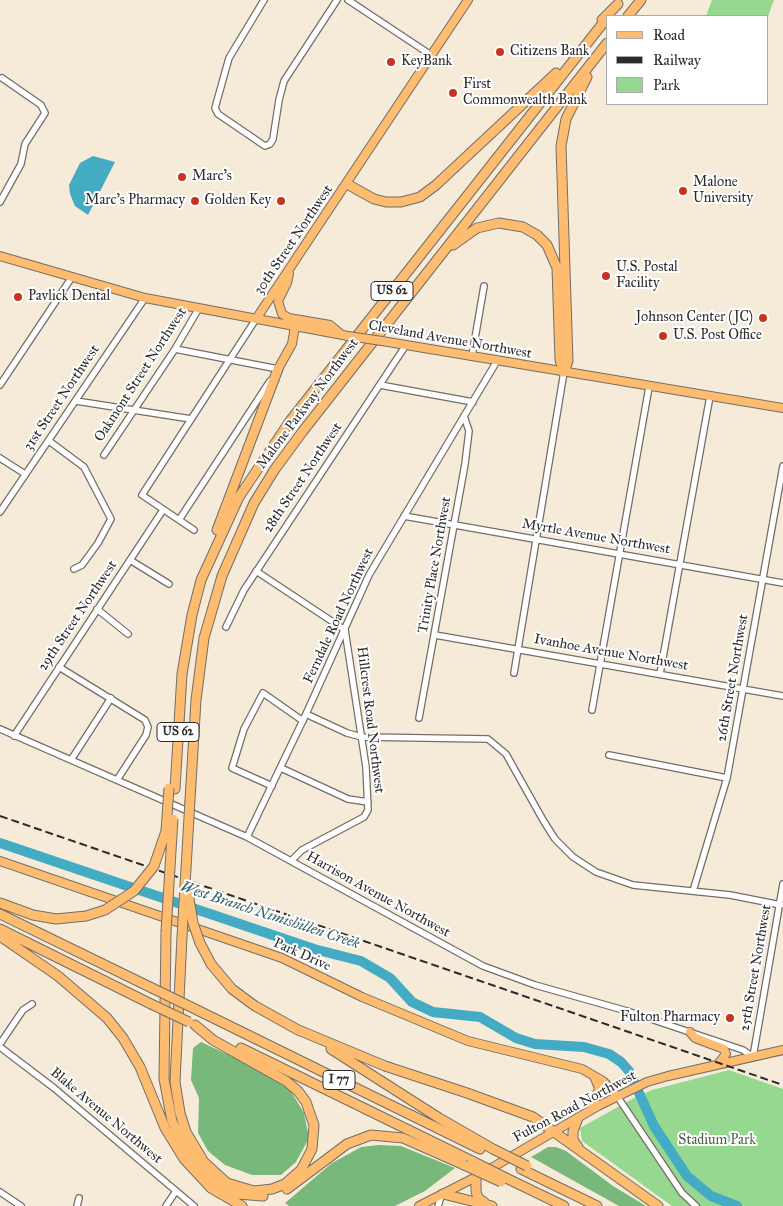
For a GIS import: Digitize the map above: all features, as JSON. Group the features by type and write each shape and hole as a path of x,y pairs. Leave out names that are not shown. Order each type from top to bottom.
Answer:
{"highway":[{"path":"629,15 641,0"},
{"path":"608,15 619,2"},
{"name":"Malone Parkway Northwest","path":"609,15 619,2"},
{"path":"347,184 374,199 386,202 409,201 425,194 551,79 606,17"},
{"name":"Malone Parkway Northwest","path":"172,788 175,700 182,674 192,615 202,580 239,497 270,448 606,18"},
{"name":"Malone Parkway Northwest","path":"188,848 196,700 204,638 222,576 236,538 259,494 286,453 606,44"},
{"path":"564,372 568,361 560,174 563,131 569,110 582,84 606,52"},
{"path":"435,262 468,233 484,226 499,223 516,224 537,235 550,250 557,268 560,360 564,372"},
{"path":"202,580 214,538 278,369"},
{"path":"0,904 26,913 56,919 86,916 105,910 134,891 157,859 166,831 172,788"},
{"path":"172,788 166,932 164,1079 168,1106 176,1129 187,1151 216,1183 244,1196 258,1197 277,1194 298,1182 347,1144 363,1137 379,1134 410,1141 468,1163"},
{"path":"188,848 175,1082 180,1113 186,1132 204,1162 227,1183 254,1191 285,1184 301,1170 312,1149 314,1125 306,1102 286,1081 213,1040 192,1024"},
{"path":"188,848 189,904 200,943 211,964 232,989 255,1006 296,1029 490,1150"},
{"name":"I 77","path":"0,914 490,1150 597,1206"},
{"name":"I 77","path":"0,930 468,1163 564,1206"},
{"path":"0,936 58,976 107,1018 123,1038 140,1067 165,1128 184,1159 201,1180 220,1194 242,1206"},
{"path":"166,962 158,1080 161,1104 173,1141"},
{"path":"296,1029 384,1066 533,1117 620,1181 658,1206"},
{"path":"578,1118 573,1131 573,1140 581,1151"},
{"path":"476,1177 478,1198 489,1205"},
{"path":"503,1180 558,1206"},
{"path":"443,1194 489,1205"}],"main road":[{"name":"30th Street Northwest","path":"256,319 468,0"},
{"name":"Cleveland Avenue Northwest","path":"0,256 145,298 345,335 783,408"},
{"path":"289,269 287,283 278,301 282,314 289,318 330,326 345,335"},
{"path":"278,369 293,342 295,326"},
{"name":"Park Drive","path":"0,861 282,958 362,997 468,1041 570,1065 592,1074 620,1095"},
{"path":"690,1032 695,1038 724,1049 726,1054 718,1064"},
{"name":"Fulton Road Northwest","path":"419,1206 476,1177 554,1131 647,1082 783,1050"},
{"path":"592,1074 599,1088 592,1110"}],"street":[{"path":"264,0 229,58 215,108 218,114 265,146 270,144 273,139 284,80 337,0"},
{"path":"348,0 431,56"},
{"path":"0,202 21,164 25,144 45,113 40,104 2,78"},
{"path":"0,385 72,277"},
{"path":"472,356 484,286"},
{"name":"31st Street Northwest","path":"0,512 145,298"},
{"name":"Oakmont Street Northwest","path":"104,455 175,349 199,308"},
{"name":"30th Street Northwest","path":"163,510 142,495 256,319"},
{"name":"28th Street Northwest","path":"226,627 244,590 256,571 406,345"},
{"path":"175,349 278,369 179,520"},
{"name":"Ferndale Road Northwest","path":"247,837 370,575 497,361"},
{"path":"514,673 564,372"},
{"path":"380,385 473,402"},
{"path":"592,710 650,387"},
{"path":"660,674 710,396"},
{"path":"76,401 191,419"},
{"name":"Trinity Place Northwest","path":"419,718 470,432 464,416"},
{"path":"49,441 84,467 111,519 110,525 98,544 82,565 74,569"},
{"path":"0,458 25,474"},
{"name":"26th Street Northwest","path":"693,891 727,778 783,466"},
{"path":"163,510 194,530"},
{"name":"29th Street Northwest","path":"14,736 163,510"},
{"name":"Myrtle Avenue Northwest","path":"404,516 783,583"},
{"path":"130,560 169,584"},
{"path":"256,571 345,630"},
{"path":"97,609 128,634"},
{"name":"Hillcrest Road Northwest","path":"291,861 302,850 364,817 368,802 362,737 345,630"},
{"name":"Ivanhoe Avenue Northwest","path":"435,636 783,696"},
{"path":"59,667 142,717 148,727 141,743 117,780"},
{"path":"272,786 232,768 244,730 263,693 303,721"},
{"path":"71,760 111,698"},
{"path":"306,714 347,733 362,737 488,739 506,754 549,830 579,862 603,876 645,887 693,891 781,905"},
{"name":"Harrison Avenue Northwest","path":"0,730 247,837 484,966 535,985 620,1008 743,1050 753,1057"},
{"path":"609,755 727,778"},
{"path":"280,768 348,799 368,802"},
{"name":"25th Street Northwest","path":"753,1057 781,905 783,884"},
{"path":"0,1046 23,1010 32,1004"},
{"name":"Blake Avenue Northwest","path":"0,1046 54,1088 194,1206"},
{"path":"620,1095 682,1194 696,1206"},
{"path":"166,1206 176,1191"},
{"path":"0,1192 21,1206"},
{"path":"438,1206 443,1194"},
{"path":"77,1206 79,1198"}],"green space":[{"path":"712,0 774,0 768,16 706,15"},
{"path":"201,1042 268,1073 289,1088 304,1113 309,1138 296,1162 281,1175 252,1175 225,1165 208,1151 198,1133 199,1098 191,1080 193,1048"},
{"name":"Stadium Park","path":"729,1070 783,1089 783,1206 672,1206 582,1141 580,1128 634,1098 652,1090"},
{"path":"379,1145 401,1146 455,1168 425,1191 395,1206 289,1206 285,1203 332,1163 361,1147"},
{"path":"548,1147 556,1147 566,1151 613,1186 646,1206 619,1206 531,1157"}],"water":[{"path":"93,156 115,162 88,215 75,206 70,194 69,185 80,163"}],"waterway":[{"name":"West Branch Nimishillen Creek","path":"0,843 314,949 361,961 390,978 412,1002 433,1012 480,1017 516,1038 535,1044 584,1047 609,1054 621,1062 629,1071 654,1126 687,1176 711,1196 737,1206"}],"railway":[{"path":"0,816 783,1085"}],"place":[{"name":"Citizens Bank","path":"500,52"},
{"name":"KeyBank","path":"391,62"},
{"name":"First Commonwealth Bank","path":"453,93"},
{"name":"Marc's","path":"182,177"},
{"name":"Malone University","path":"683,191"},
{"name":"Marc's Pharmacy","path":"195,201"},
{"name":"Golden Key","path":"281,201"},
{"name":"U.S. Postal Facility","path":"606,276"},
{"name":"Pavlick Dental","path":"18,297"},
{"name":"Johnson Center (JC)","path":"763,318"},
{"name":"U.S. Post Office","path":"663,336"},
{"name":"Fulton Pharmacy","path":"730,1018"}]}
